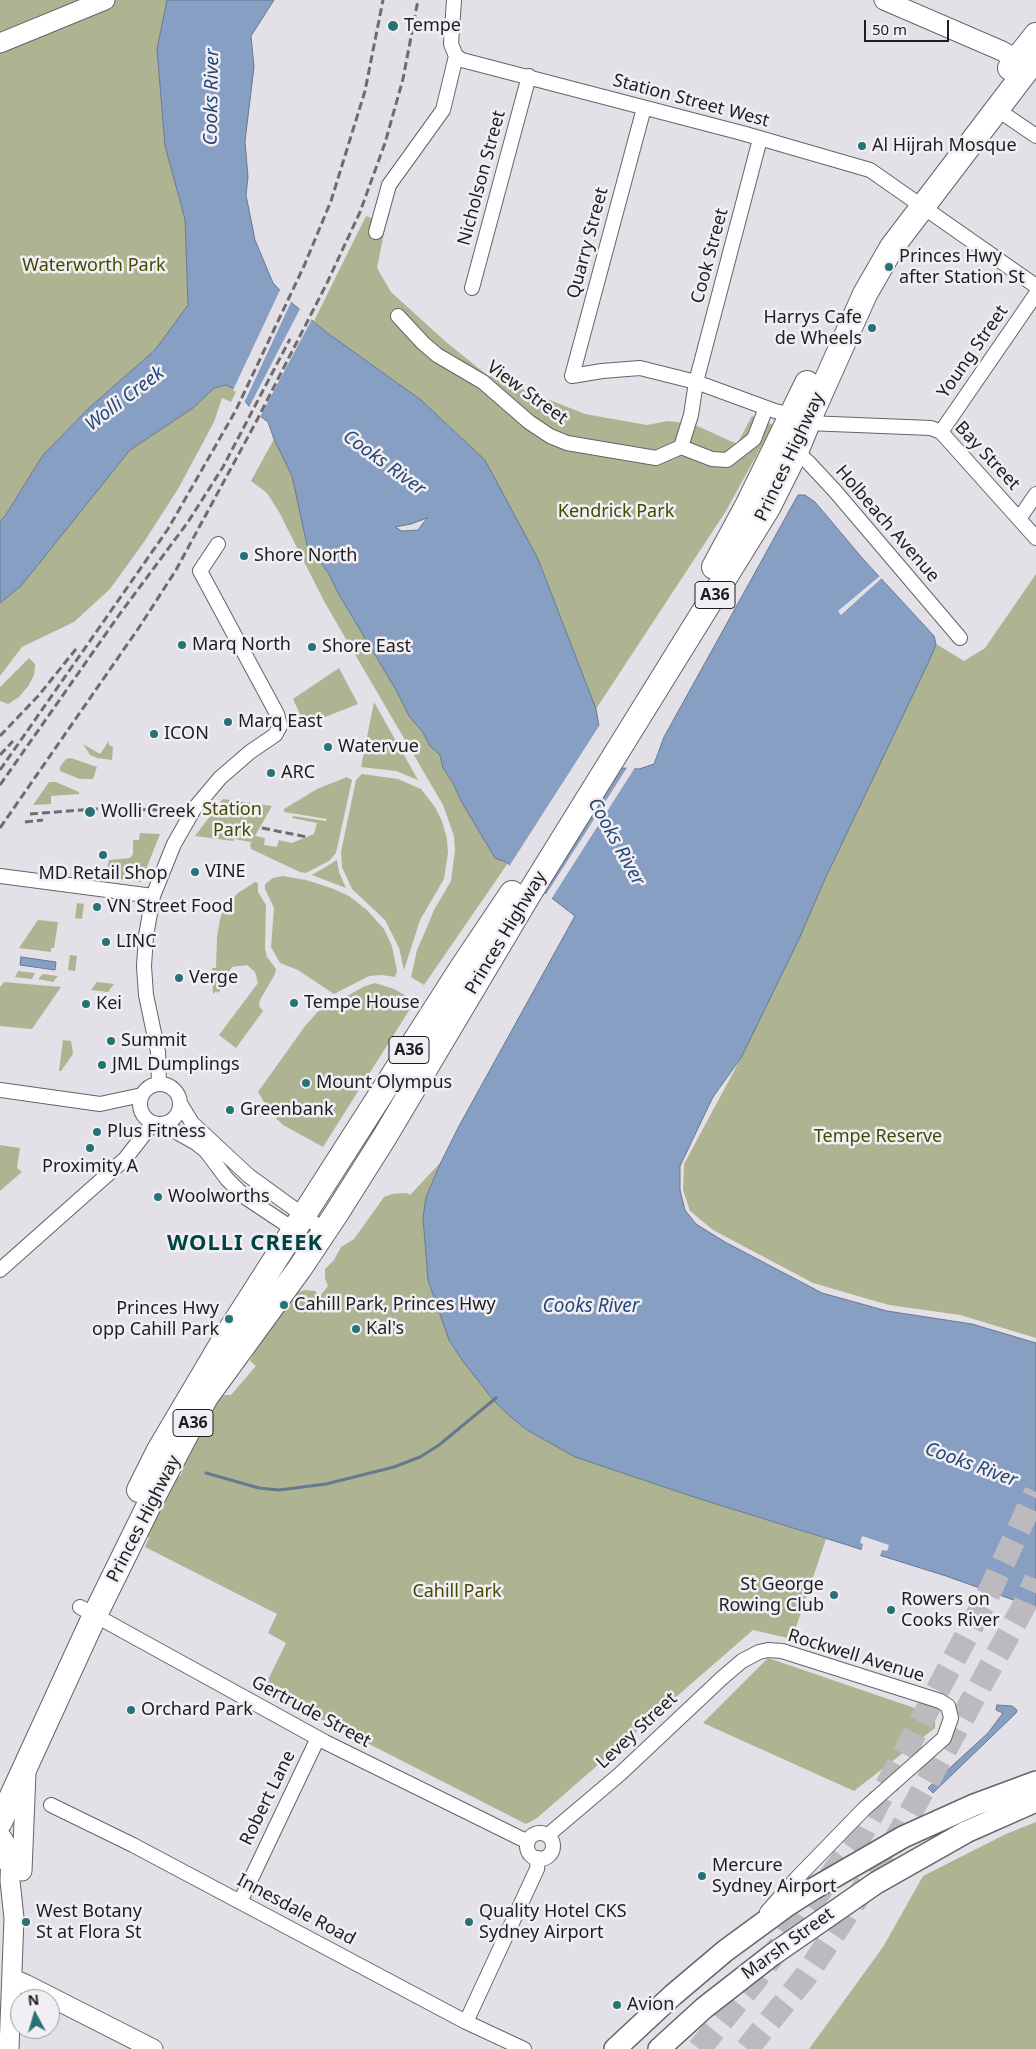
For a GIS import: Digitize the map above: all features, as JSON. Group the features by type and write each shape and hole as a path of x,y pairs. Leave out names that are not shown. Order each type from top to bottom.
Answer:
{"highway":[{"name":"Princes Highway","path":"916,201 998,110 1028,62 1036,34"},
{"name":"Princes Highway","path":"0,1822 26,1768 87,1611 150,1503 206,1398 320,1239 384,1138 523,890 620,730 727,544 789,445 800,419 865,294 916,201 1028,62"},
{"name":"Princes Highway","path":"0,1785 87,1611 159,1450 220,1347 298,1222 523,890"}],"main road":[{"path":"0,42 105,0"},
{"path":"884,0 1028,62"},
{"path":"14,1918 22,1880 26,1768"},
{"name":"Marsh Street","path":"614,2049 701,1971 751,1932 813,1889 903,1837 974,1805 1036,1782"},
{"name":"Marsh Street","path":"659,2049 704,2008 814,1924 884,1878 966,1832 1036,1801"},
{"path":"0,1835 11,1852 6,1859 14,1918 9,2049"},
{"path":"13,1979 153,2049"},
{"path":"641,2049 700,2003 737,1982"}],"street":[{"path":"376,232 389,185 443,110 456,56 451,44 454,0"},
{"name":"Station Street West","path":"456,56 462,60 529,76 870,170 1036,286"},
{"name":"Nicholson Street","path":"472,288 529,76"},
{"name":"Quarry Street","path":"584,374 572,376 644,108"},
{"path":"998,110 1036,136"},
{"name":"Cook Street","path":"696,382 760,139"},
{"name":"Young Street","path":"942,432 1036,294"},
{"name":"View Street","path":"398,316 437,355 483,382 529,422 556,440 656,458 682,447"},
{"name":"Bay Street","path":"584,374 640,368 696,382 800,419 931,428 942,432 1036,538"},
{"path":"696,382 691,414 682,447 712,459 727,460 754,439 766,408"},
{"name":"Holbeach Avenue","path":"789,445 835,491 960,638"},
{"path":"1019,519 1036,494"},
{"path":"159,1084 158,1052 148,1006 144,966 146,936 153,896 174,844 208,792 234,766 275,735 280,726 277,714 200,571 218,544"},
{"path":"0,876 153,896"},
{"path":"298,1222 245,1197 227,1179 206,1151 196,1143 143,1115 140,1102 149,1087 159,1084 174,1089 192,1123 298,1222 320,1239"},
{"path":"0,1090 100,1104 142,1096"},
{"path":"0,1270 124,1159 157,1124 168,1123 177,1115 180,1103"},
{"name":"Gertrude Street","path":"87,1611 318,1738 528,1842"},
{"name":"Rockwell Avenue","path":"752,1655 768,1650 782,1651 940,1701 948,1706"},
{"name":"Levey Street","path":"548,1835 620,1774 722,1678 752,1655"},
{"name":"Marsh Street","path":"751,1932 796,1879 864,1809 944,1738 951,1718 948,1706"},
{"name":"Robert Lane","path":"240,1902 318,1738"},
{"name":"Innesdale Road","path":"50,1805 132,1845 466,2022 524,2049"},
{"path":"536,1834 548,1835 553,1844 552,1851 545,1858 538,1858 530,1853 528,1842 536,1834"},
{"path":"466,2022 537,1869 538,1858"}],"green space":[{"name":"Waterworth Park","path":"0,0 167,0 157,49 165,146 185,219 188,305 155,350 90,407 43,455 0,521"},
{"name":"Kendrick Park","path":"366,216 386,223 377,268 391,292 446,342 487,375 585,414 647,425 668,421 693,424 737,444 752,416 773,425 726,511 596,709 538,559 463,439 421,400 326,332 314,321"},
{"path":"226,385 237,390 231,402 222,398 214,422 178,489 144,542 110,589 74,622 22,647 0,676 0,603 21,586 130,450 193,408 214,388"},
{"path":"274,439 292,476 314,556 329,574 409,716 422,731 430,746 440,755 443,768 453,783 461,801 501,861 508,863 424,985 411,977 417,950 434,910 451,881 455,850 454,836 443,805 325,603 279,512 267,493 251,481"},
{"name":"Tempe Reserve","path":"1036,574 1036,1338 960,1315 889,1305 813,1283 713,1230 690,1211 683,1190 684,1164 741,1058 936,644 964,661 985,648"},
{"path":"29,658 35,664 35,667 34,675 29,685 19,697 8,704 0,701 0,687"},
{"path":"339,668 358,704 305,725 293,699"},
{"path":"374,702 418,780 396,771 361,767"},
{"path":"109,741 109,745 113,747 112,760 90,755 83,744 100,754"},
{"path":"71,758 97,767 93,779 80,779 60,771 60,767 66,759"},
{"path":"362,774 398,779 421,789 435,807 442,821 447,839 448,853 444,879 420,920 404,970 399,948 385,920 352,889 342,867 341,852 356,780"},
{"name":"Station Park","path":"347,777 352,780 336,853 329,861 306,873 251,849 250,845 253,839 251,842 195,836 223,799 272,806 255,836 265,838 264,845 277,847 279,840 292,843 314,834 317,823 292,818 293,816 326,821 327,819 284,812 284,809 317,789"},
{"path":"49,782 56,782 79,792 79,794 51,796 51,804 33,805"},
{"path":"140,833 160,834 141,882 105,877 109,860 130,858 133,854 133,840 139,840"},
{"path":"337,860 339,872 346,888 312,875"},
{"path":"283,876 306,880 331,888 349,896 367,910 384,929 392,946 397,971 395,977 369,976 334,994 298,970 280,963 271,947 274,908 265,889 265,884 273,878"},
{"path":"255,882 258,883 258,892 266,905 265,949 267,957 276,969 260,1000 259,1006 263,1011 236,1048 219,1035 258,983 255,972 247,965 232,967 226,976 230,978 218,993 216,991 213,994 212,968 216,968 217,937 224,908 238,893"},
{"path":"77,903 84,904 82,919 75,918"},
{"path":"38,920 58,922 54,948 51,948 51,952 19,948"},
{"path":"70,955 77,956 75,971 68,970"},
{"path":"18,971 35,973 32,979 15,977"},
{"path":"43,974 58,976 53,982 38,979"},
{"path":"4,982 61,987 32,1029 0,1026 0,987"},
{"path":"97,982 114,984 108,992 91,990"},
{"path":"375,983 394,989 415,1001 323,1147 283,1125 270,1112 258,1092 305,1026 323,1006"},
{"path":"63,1040 71,1041 73,1054 61,1071 59,1071"},
{"path":"0,1145 20,1148 17,1168 22,1172 0,1191"},
{"name":"Cahill Park","path":"441,1162 426,1197 423,1218 428,1280 449,1340 494,1401 527,1430 575,1457 826,1539 792,1639 753,1630 537,1818 526,1824 263,1690 286,1643 268,1633 277,1614 145,1547 149,1538 145,1533 172,1477 180,1476 182,1473 178,1464 218,1395 231,1395 256,1366 250,1361 254,1352 296,1293 305,1290 315,1291 319,1297 328,1286 325,1278 325,1269 334,1260 341,1247 354,1239 384,1197 392,1194 407,1193 410,1195"},
{"path":"768,1658 935,1715 935,1728 854,1791 703,1723"},
{"path":"1036,1822 1036,2049 809,2049 883,1947 923,1876 1006,1834"}],"water":[{"name":"Cooks River","path":"167,0 274,0 251,36 254,67 245,141 248,177 246,195 255,240 273,283 292,303 326,332 421,400 485,460 538,559 596,709 604,753 621,768 639,769 654,764 664,737 798,495 805,495 815,502 863,559 934,636 936,644 930,659 825,879 799,939 741,1058 713,1097 680,1166 680,1190 685,1210 696,1224 725,1242 822,1293 887,1311 972,1324 1036,1343 1036,1608 946,1576 694,1497 575,1457 527,1430 512,1418 494,1401 462,1360 449,1340 428,1280 423,1218 426,1197 459,1126 575,916 536,886 517,876 508,863 495,858 443,768 440,755 430,746 422,731 409,716 329,574 307,545 292,476 268,422 251,409 237,390 226,385 214,388 193,408 130,450 21,586 0,603 0,521 43,455 90,407 155,350 188,305 185,219 165,146 157,49","holes":["427,518 418,530 402,531 395,527"]},
{"path":"21,957 56,962 55,970 20,965"},
{"path":"997,1705 1012,1706 1017,1710 1016,1713 933,1793 928,1788 988,1733 1003,1713 996,1710"}],"pier":[{"path":"281,288 292,300 244,403 233,390"},
{"path":"301,307 313,317 259,419 248,409"},
{"path":"881,575 883,577 841,615 838,611"},
{"path":"601,723 606,751 623,765 541,893 515,878 508,868"},
{"path":"628,766 636,766 550,901 545,896"},
{"path":"862,1536 889,1545 887,1551 882,1550 879,1559 861,1553 863,1544 860,1543"}],"waterway":[{"path":"206,1473 259,1488 279,1490 326,1484 394,1467 420,1457 439,1445 496,1398"}],"tunnel":[{"path":"699,2049 755,1980 862,1833 987,1597 1036,1492"},
{"path":"747,2049 806,1976 896,1839 1024,1606 1036,1579"}],"railway":[{"path":"0,770 168,529 236,410 304,266 331,201 365,91 383,0"},
{"path":"0,828 140,626 176,570 256,422 327,283 360,212 385,143 403,79 418,0"},
{"path":"0,785 119,615 188,522 223,467 290,339"},
{"path":"0,736 39,695 76,649"},
{"path":"0,755 13,741"},
{"path":"30,814 94,809 175,810"},
{"path":"25,822 43,820"},
{"path":"262,828 307,837"}],"place":[{"name":"Tempe","path":"393,26"},
{"name":"Al Hijrah Mosque","path":"862,146"},
{"name":"Princes Hwy after Station St","path":"889,267"},
{"name":"Harrys Cafe de Wheels","path":"872,328"},
{"name":"Shore North","path":"244,556"},
{"name":"Marq North","path":"182,645"},
{"name":"Shore East","path":"312,647"},
{"name":"Marq East","path":"228,722"},
{"name":"ICON","path":"154,734"},
{"name":"Watervue","path":"328,747"},
{"name":"ARC","path":"271,773"},
{"name":"Wolli Creek","path":"90,812"},
{"name":"MD Retail Shop","path":"103,855"},
{"name":"VINE","path":"195,872"},
{"name":"VN Street Food","path":"97,907"},
{"name":"LINC","path":"106,942"},
{"name":"Verge","path":"179,978"},
{"name":"Tempe House","path":"294,1003"},
{"name":"Kei","path":"86,1004"},
{"name":"Summit","path":"111,1041"},
{"name":"JML Dumplings","path":"102,1065"},
{"name":"Mount Olympus","path":"306,1083"},
{"name":"Greenbank","path":"230,1110"},
{"name":"Plus Fitness","path":"97,1132"},
{"name":"Proximity A","path":"90,1148"},
{"name":"Woolworths","path":"158,1197"},
{"name":"Cahill Park, Princes Hwy","path":"284,1305"},
{"name":"Princes Hwy opp Cahill Park","path":"229,1319"},
{"name":"Kal's","path":"356,1329"},
{"name":"St George Rowing Club","path":"834,1595"},
{"name":"Rowers on Cooks River","path":"891,1610"},
{"name":"Orchard Park","path":"131,1710"},
{"name":"Mercure Sydney Airport","path":"702,1876"},
{"name":"West Botany St at Flora St","path":"26,1922"},
{"name":"Quality Hotel CKS Sydney Airport","path":"469,1922"},
{"name":"Avion","path":"617,2005"}],"district":[{"name":"WOLLI CREEK","path":"245,1244"}]}
